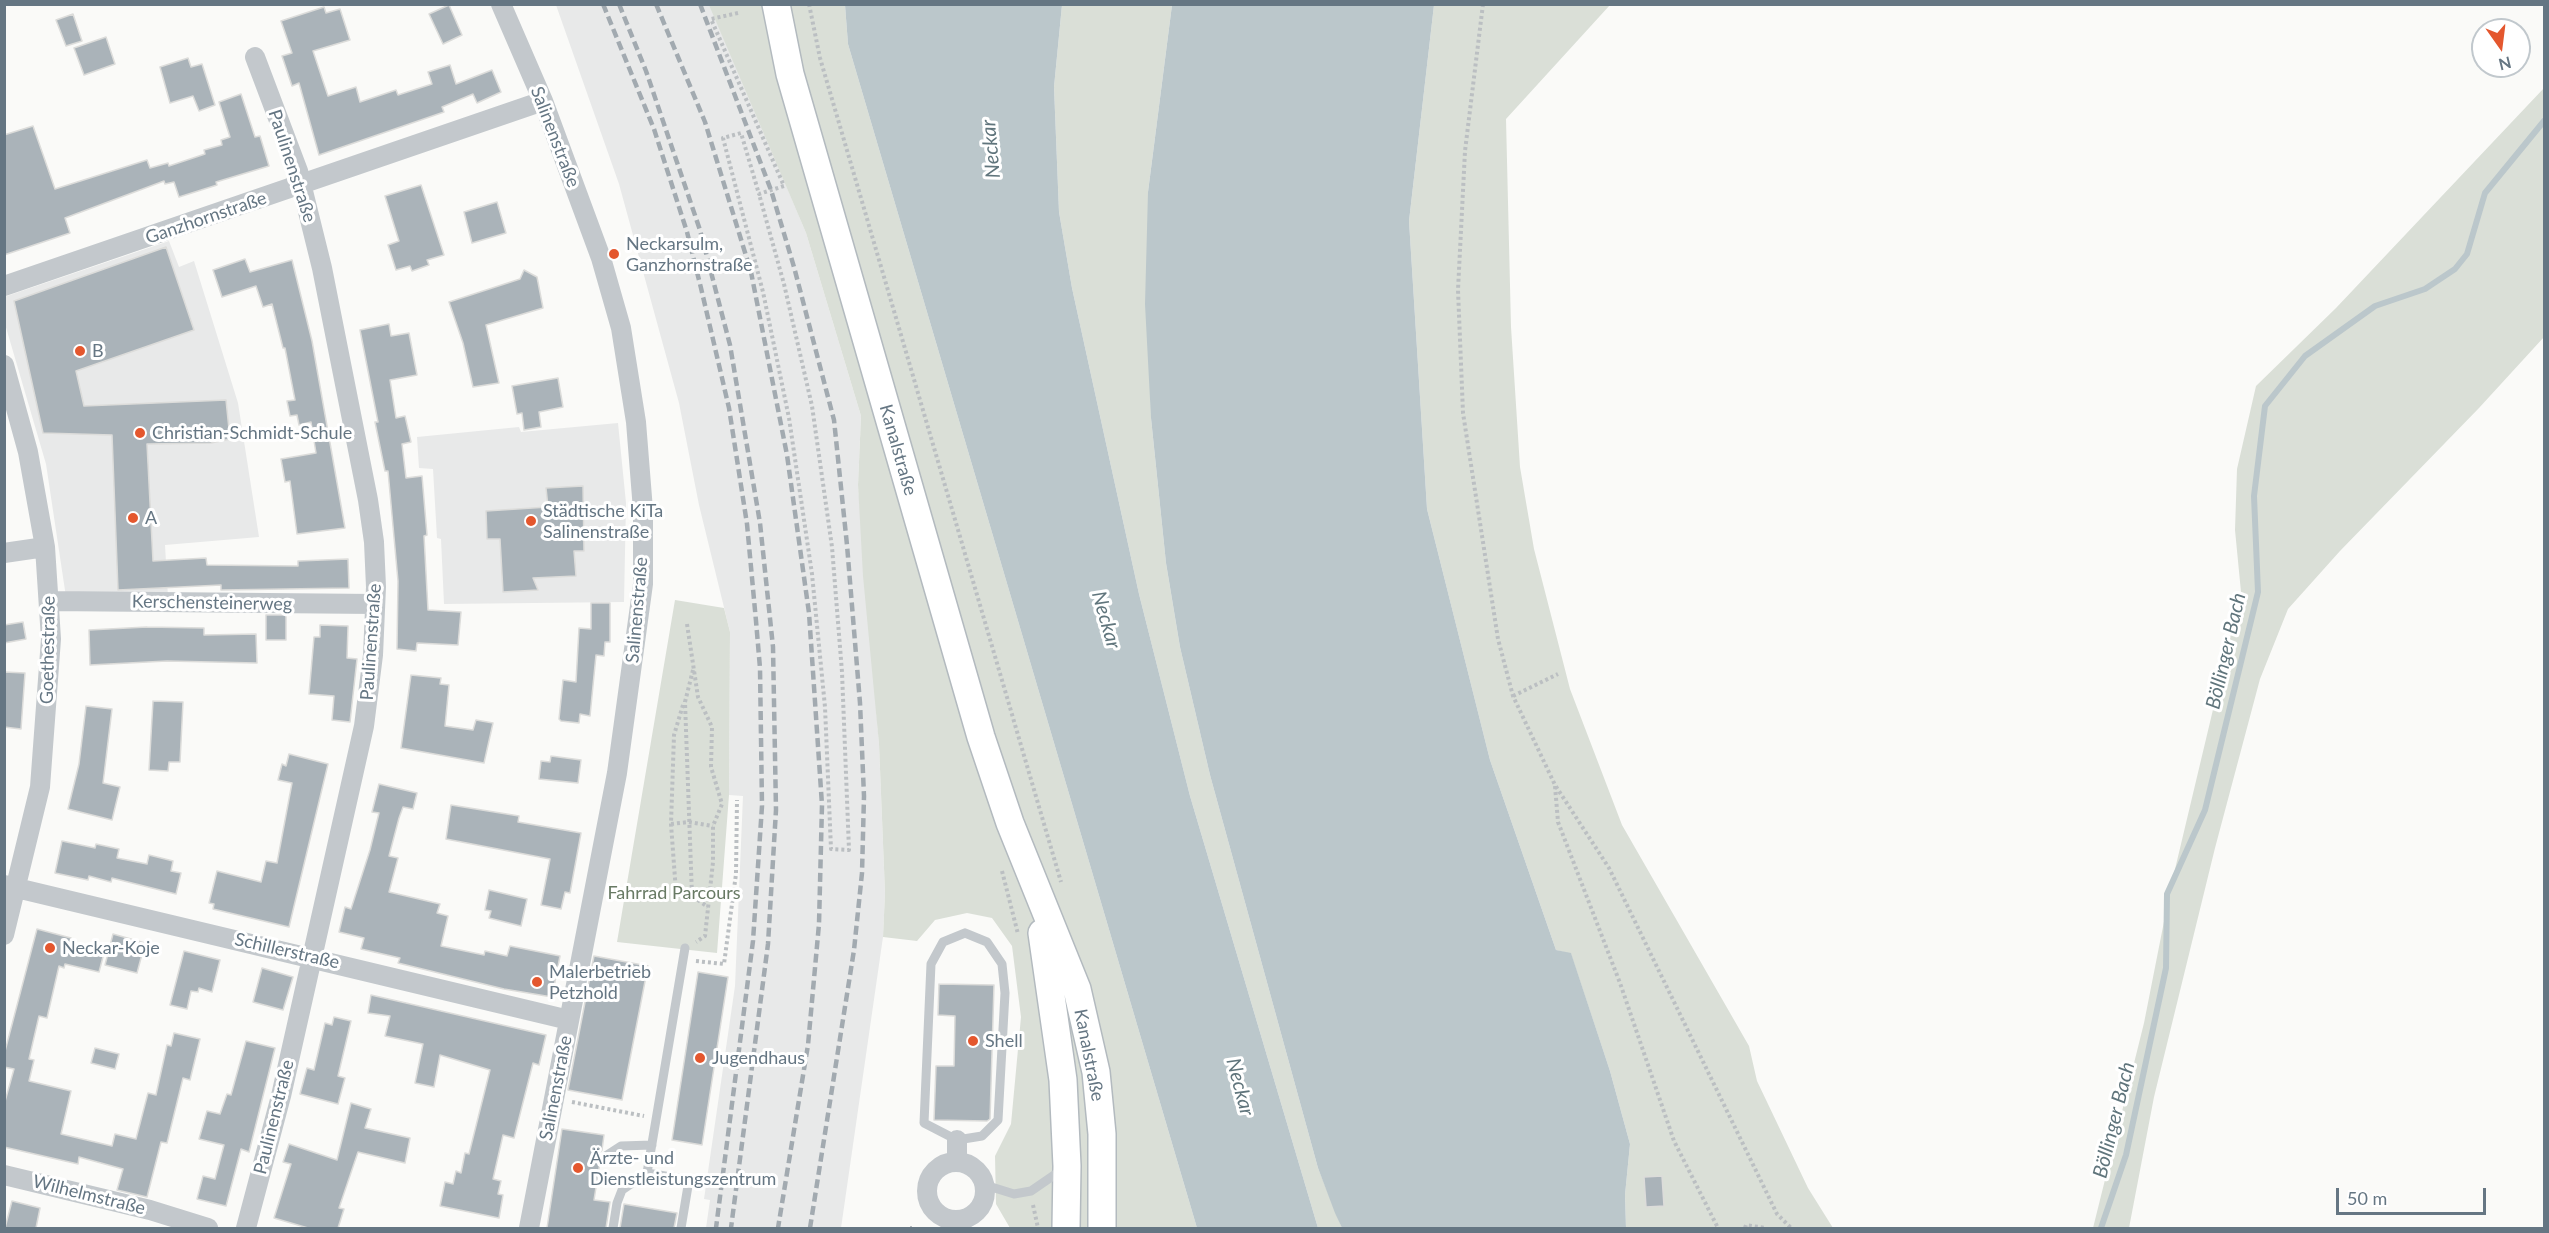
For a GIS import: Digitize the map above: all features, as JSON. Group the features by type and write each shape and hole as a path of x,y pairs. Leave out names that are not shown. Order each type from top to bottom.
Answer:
{"main road":[{"name":"Kanalstraße","path":"776,4 790,74 981,736 1049,887 1077,989 1096,1072 1102,1134 1102,1228"},
{"name":"Kanalstraße","path":"1049,887 1063,1080 1067,1166 1066,1228"}],"street":[{"name":"Salinenstraße","path":"501,4 543,101 601,258 621,328 636,422 643,510 643,584 620,750 529,1228"},
{"name":"Paulinenstraße","path":"246,1228 281,1096 364,726 374,655 375,604 374,542 336,330 302,185 255,57"},
{"name":"Ganzhornstraße","path":"4,286 543,101"},
{"name":"Goethestraße","path":"4,365 28,452 45,547 50,601 49,690 40,788 11,886 4,935"},
{"path":"4,553 45,547"},
{"name":"Kerschensteinerweg","path":"50,601 375,604"},
{"name":"Schillerstraße","path":"11,886 569,1020"},
{"path":"957,1140 957,1162"},
{"path":"957,1162 969,1165 980,1173 985,1185 982,1206 975,1214 954,1221 940,1223 928,1202 928,1182 939,1167 957,1162"},
{"name":"Wilhelmstraße","path":"4,1175 150,1210 208,1228"}],"lane":[{"path":"965,933 987,942 1002,964 1005,993 998,1120 982,1136 957,1140 924,1123 931,964 943,942 965,933"},
{"path":"647,1173 686,948"},
{"path":"604,1157 621,1146 652,1145"},
{"path":"985,1185 1014,1194 1031,1191 1067,1166"},
{"path":"613,1228 617,1203 622,1190 647,1173 689,1180 681,1228"}],"path":[{"path":"809,4 820,58 1049,887"},
{"path":"1483,4 1462,182 1458,302 1463,413 1498,639 1512,696 1555,785 1608,868 1777,1214 1791,1228"},
{"path":"738,13 711,19 784,186 759,194"},
{"path":"741,133 759,194 784,284 812,406 832,547 842,672 849,850 831,849 823,685 813,574 789,418 763,292 723,138 741,133"},
{"path":"686,948 705,936 713,826 722,804 711,767 712,727 698,697 687,624"},
{"path":"694,666 674,735 672,824 676,891 692,896 708,907"},
{"path":"1512,696 1558,674"},
{"path":"685,702 692,896"},
{"path":"1555,785 1558,822 1620,983 1674,1141 1718,1228"},
{"path":"683,960 724,964 736,874 737,800"},
{"path":"672,824 689,822 713,826"},
{"path":"554,1099 657,1119"},
{"path":"1745,1228 1746,1224 1765,1228"}],"shaded area":[{"path":"556,5 710,5 806,233 861,416 858,485 879,744 885,893 883,937 841,1228 706,1228 710,1200 704,1199 735,986 743,796 729,795 730,632 699,505 679,403 619,184"},
{"name":"Christian-Schmidt-Schule","path":"169,241 179,267 194,261 238,403 259,537 165,545 168,597 66,597 46,464 5,324 4,297"},
{"name":"Städtische KiTa Salinenstraße","path":"618,423 626,503 624,602 444,604 441,539 437,538 433,469 419,468 417,437 519,427 521,432"}],"green space":[{"path":"709,5 845,5 848,44 1197,1228 1010,1228 996,1204 995,1156 1011,1124 1021,1017 1012,946 992,918 967,913 935,920 917,941 883,937 885,893 879,744 863,576 858,485 861,416 806,233"},
{"path":"1062,5 1172,5 1148,192 1151,418 1166,563 1180,647 1210,775 1318,1168 1342,1228 1318,1228 1190,796 1139,594 1072,288 1059,212 1054,87"},
{"path":"1434,5 1610,5 1506,119 1511,327 1520,467 1534,549 1570,689 1622,825 1749,1046 1757,1081 1808,1188 1833,1228 1626,1228 1625,1195 1630,1144 1610,1071 1571,954 1556,950 1490,760 1427,509 1409,221"},
{"path":"2544,88 2544,337 2479,408 2340,551 2288,609 2260,679 2215,848 2154,1097 2129,1228 2093,1228 2144,1023 2171,886 2241,592 2235,530 2237,469 2256,386 2336,308"},
{"name":"Fahrrad Parcours","path":"675,600 724,608 730,632 729,795 717,953 617,942"}],"water":[{"name":"Neckar","path":"845,5 1062,5 1054,87 1059,212 1072,288 1139,594 1190,796 1318,1228 1197,1228 848,44"},
{"path":"1172,5 1434,5 1409,221 1427,509 1490,760 1556,950 1571,953 1610,1071 1630,1144 1625,1195 1626,1228 1342,1228 1318,1168 1210,775 1180,647 1166,563 1151,418 1145,304 1148,192"}],"building":[{"path":"449,5 462,35 443,44 429,14"},
{"path":"324,7 326,13 340,9 350,40 313,51 328,96 356,87 360,102 396,90 398,95 432,84 428,72 450,65 456,84 492,70 501,92 477,103 473,94 442,107 444,112 319,155 299,83 292,86 282,56 292,53 281,21"},
{"path":"73,14 82,41 66,46 56,20"},
{"path":"106,37 115,64 84,75 74,48"},
{"path":"188,58 191,67 202,64 215,105 199,111 193,96 170,103 160,67"},
{"path":"241,94 255,137 260,136 269,166 216,182 217,185 179,197 174,182 165,184 164,181 65,218 70,233 4,255 4,135 33,126 55,189 147,160 150,168 168,163 169,166 205,154 204,150 222,145 221,140 230,137 219,102"},
{"path":"421,185 444,255 427,260 429,265 412,271 410,266 396,270 388,245 399,241 385,196"},
{"path":"497,202 506,233 472,243 464,212"},
{"path":"166,247 194,330 76,371 84,406 226,400 230,439 211,443 147,444 153,561 206,558 207,565 298,566 298,561 348,559 349,588 221,590 221,585 118,590 112,435 43,433 14,301"},
{"path":"245,259 250,272 292,260 312,341 345,528 297,534 290,481 285,482 281,459 316,453 311,422 299,425 297,415 290,416 287,401 295,400 285,348 283,348 272,304 263,307 256,286 222,297 213,270"},
{"path":"524,270 537,277 543,308 486,325 499,383 473,387 463,343 449,302 520,279"},
{"path":"389,324 391,336 409,333 417,375 390,380 396,418 405,416 411,442 402,444 406,478 422,476 427,535 424,536 428,610 461,612 458,645 417,643 416,651 397,649 398,581 388,471 385,471 375,422 378,422 360,330"},
{"path":"558,378 563,407 539,412 541,427 524,430 522,413 517,414 512,386"},
{"path":"583,486 584,551 574,551 576,576 533,578 538,590 503,592 500,539 487,539 486,511 548,507 546,488"},
{"path":"591,603 610,603 610,642 605,642 604,656 596,655 590,716 580,714 579,723 561,721 559,719 563,680 576,682 579,628 591,629"},
{"path":"266,615 286,615 286,640 266,640"},
{"path":"23,622 26,639 4,643 4,625"},
{"path":"320,625 348,626 347,658 357,659 350,722 332,720 334,696 309,694 314,637 320,637"},
{"path":"147,627 204,628 204,635 256,634 257,663 167,661 90,665 89,630"},
{"path":"4,672 25,673 21,729 4,727"},
{"path":"411,675 441,678 440,684 449,685 445,726 473,730 476,720 493,723 484,763 401,748"},
{"path":"153,701 183,702 180,762 169,762 168,771 149,770"},
{"path":"86,706 112,709 103,783 120,787 112,820 68,809 79,764"},
{"path":"289,754 328,764 289,927 213,909 214,904 209,903 217,871 261,882 266,861 277,863 292,783 278,780 282,764 286,766"},
{"path":"551,756 581,760 578,783 539,779 541,761 550,762"},
{"path":"379,784 417,793 413,809 403,807 399,818 389,856 398,858 389,892 440,904 437,913 448,916 441,946 484,955 485,951 507,956 510,946 560,956 552,997 504,989 398,963 400,958 361,949 364,938 339,932 345,907 351,909 370,850 379,813 372,812"},
{"path":"451,805 519,816 518,822 581,833 570,893 565,892 561,909 541,905 550,859 446,839"},
{"path":"62,841 95,848 96,844 119,849 117,858 147,864 149,855 173,861 171,871 181,873 176,894 112,878 111,882 89,876 88,880 55,873"},
{"path":"489,890 527,899 521,926 489,918 491,911 485,910"},
{"path":"37,929 71,938 70,944 104,953 99,972 65,964 64,968 59,966 47,1018 39,1016 29,1059 34,1060 29,1081 71,1091 61,1134 112,1146 115,1134 136,1139 148,1093 156,1095 167,1045 171,1046 174,1033 200,1039 190,1080 183,1078 167,1143 161,1142 147,1197 117,1190 123,1169 79,1157 78,1164 4,1147 4,1105 14,1069 4,1067 4,1055"},
{"path":"113,934 145,943 137,973 105,965"},
{"path":"184,951 220,960 212,992 199,988 198,992 191,991 187,1009 170,1005"},
{"path":"594,956 648,966 622,1100 568,1090"},
{"path":"262,968 293,977 283,1010 253,1002"},
{"name":"Jugendhaus","path":"698,972 728,977 702,1145 672,1140"},
{"name":"Shell","path":"939,984 994,985 990,1119 987,1121 934,1120 936,1066 954,1066 955,1016 938,1015"},
{"path":"371,995 546,1035 539,1065 533,1063 514,1138 503,1135 493,1179 501,1181 498,1194 503,1195 499,1218 440,1206 445,1182 453,1184 456,1171 461,1173 465,1153 469,1154 490,1070 440,1055 434,1087 415,1083 423,1044 385,1036 390,1016 368,1013"},
{"path":"334,1017 351,1021 338,1076 345,1078 338,1104 300,1094 307,1068 314,1070 325,1023 332,1025"},
{"path":"246,1041 275,1048 249,1152 241,1149 226,1206 197,1199 203,1176 215,1179 224,1145 199,1139 207,1111 220,1114 227,1094 231,1095"},
{"path":"95,1048 119,1054 115,1069 91,1063"},
{"path":"351,1103 371,1109 365,1128 410,1138 405,1163 358,1152 339,1208 344,1209 338,1228 308,1228 274,1218 291,1164 283,1162 289,1144 337,1160"},
{"name":"Ärzte- und Dienstleistungszentrum","path":"562,1129 604,1135 602,1150 597,1157 600,1162 594,1200 610,1202 606,1228 547,1228"},
{"path":"1662,1176 1664,1206 1646,1207 1644,1177"},
{"path":"12,1201 40,1208 36,1228 5,1228"},
{"path":"624,1204 677,1213 674,1228 620,1228"}],"waterway":[{"name":"Böllinger Bach","path":"2101,1228 2126,1155 2166,968 2167,894 2205,810 2258,592 2254,496 2265,406 2305,356 2375,306 2425,289 2455,269 2467,254 2485,193 2544,121"}],"railway":[{"path":"603,4 654,129 687,232 701,288 729,408 747,524 756,621 760,668 762,806 753,941 716,1228"},
{"path":"619,4 646,71 700,230 730,345 760,523 773,647 776,810 768,944 731,1228"},
{"path":"656,4 705,122 751,272 787,455 809,613 822,805 819,924 808,1045 778,1228"},
{"path":"700,4 771,190 794,267 834,420 847,545 860,703 864,796 862,873 854,950 810,1228"}],"place":[{"name":"Neckarsulm, Ganzhornstraße","path":"614,254"},
{"name":"B","path":"80,351"},
{"name":"Christian-Schmidt-Schule","path":"140,433"},
{"name":"A","path":"133,518"},
{"name":"Städtische KiTa Salinenstraße","path":"531,521"},
{"name":"Neckar-Koje","path":"50,948"},
{"name":"Malerbetrieb Petzhold","path":"537,982"},
{"name":"Shell","path":"973,1041"},
{"name":"Jugendhaus","path":"700,1058"},
{"name":"Ärzte- und Dienstleistungszentrum","path":"578,1168"}]}
